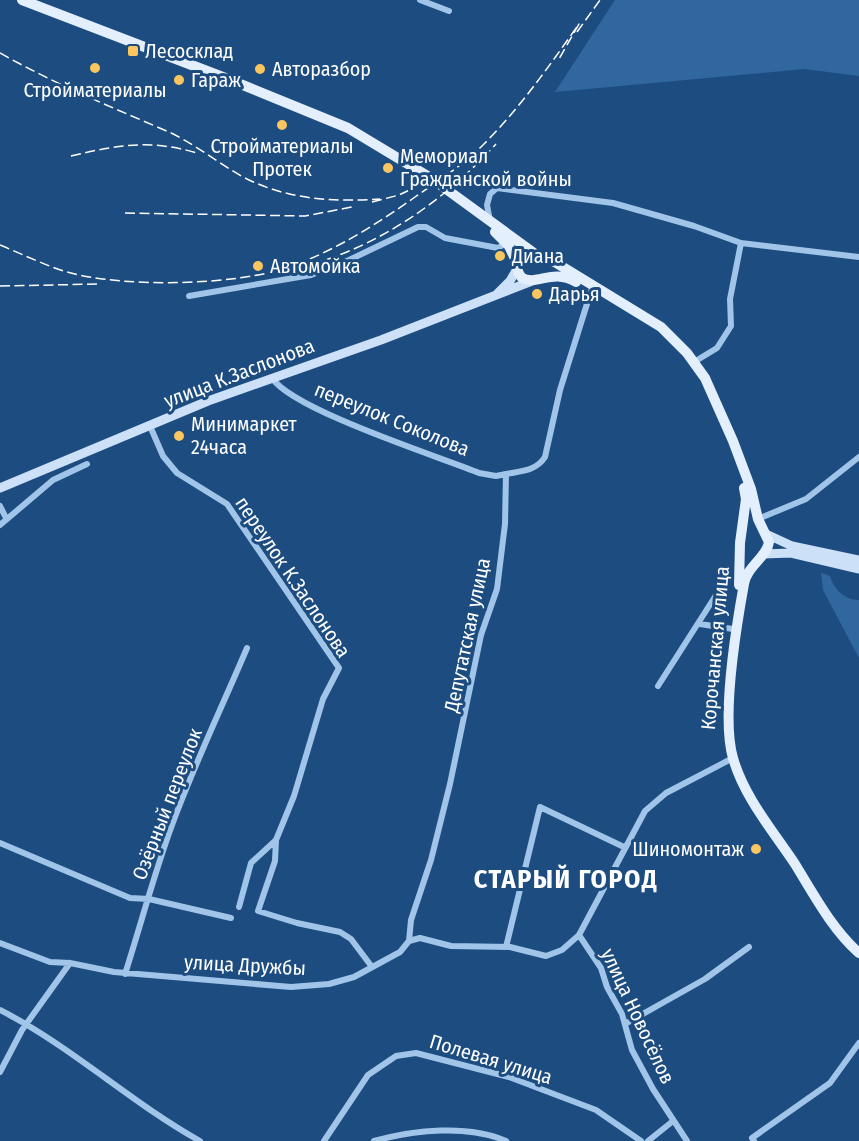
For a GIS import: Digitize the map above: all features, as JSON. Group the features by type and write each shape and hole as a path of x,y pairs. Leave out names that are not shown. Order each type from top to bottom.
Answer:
{"main road":[{"path":"11,0 228,83 346,133 427,181 507,243 522,278 565,276 658,332 684,356 696,374 743,485 746,499 741,548 747,555 761,555 769,543 758,519 751,489 733,441 710,388 694,362 661,327 553,261 537,254 431,178 348,128 22,0"},
{"path":"517,266 524,254 537,254"},
{"path":"536,279 545,267 537,254"},
{"path":"742,534 750,529 765,532"},
{"name":"Корочанская улица","path":"741,548 726,694 725,737 731,759 745,798 812,906 846,950 859,962"},
{"name":"Корочанская улица","path":"761,555 744,582 732,675 731,759 750,795 819,904 859,953"}],"street":[{"path":"420,0 449,11"},
{"path":"490,221 487,205 491,190 497,188 613,203 694,226 741,243 859,256"},
{"path":"189,296 311,274 347,261 418,227 426,227 445,238 498,248 507,243"},
{"path":"694,362 717,348 731,326 730,299 741,243"},
{"name":"улица К.Заслонова","path":"493,297 510,281 517,266"},
{"name":"улица К.Заслонова","path":"0,488 72,464 150,426 536,279"},
{"path":"506,474 532,469 545,457 560,390 591,291"},
{"name":"переулок Соколова","path":"272,378 285,393 328,414 479,473 496,476 506,474"},
{"name":"переулок К.Заслонова","path":"150,426 164,456 177,473 227,504 339,668 323,699 294,796 276,840 275,861 258,911 297,923 340,932 351,939 372,967"},
{"path":"758,519 806,499 859,457"},
{"path":"0,525 72,464 87,464"},
{"name":"Депутатская улица","path":"409,941 411,920 431,860 448,794 482,635 497,589 504,534 506,474"},
{"path":"0,506 5,516"},
{"path":"765,532 792,546 859,560"},
{"path":"761,555 791,554 859,569"},
{"path":"658,686 700,624 718,592"},
{"path":"700,624 733,629"},
{"name":"Озёрный переулок","path":"125,974 154,876 173,822 247,648"},
{"path":"409,941 420,938 451,946 506,947 546,956 562,950 579,935 645,811 666,794 731,759"},
{"path":"506,947 540,807 624,847"},
{"name":"переулок К.Заслонова","path":"239,907 251,863 276,840"},
{"path":"0,843 130,898 149,899 231,918"},
{"name":"улица Новосёлов","path":"579,935 601,968 625,1024 632,1050 687,1141"},
{"name":"улица Дружбы","path":"0,943 50,962 70,963 125,974 291,987 346,980 400,952 409,941"},
{"path":"625,1024 705,979 749,947"},
{"path":"0,1072 26,1024 58,976 70,963"},
{"path":"0,1010 26,1024 200,1141"},
{"path":"753,1140 830,1083 859,1043"},
{"name":"Полевая улица","path":"324,1141 368,1075 396,1056 416,1053 509,1077 596,1110 641,1141"},
{"path":"648,1141 673,1121"},
{"path":"374,1141 432,1131 490,1134 506,1141"}],"shaded area":[{"path":"615,0 859,0 859,76 804,69 555,92"},
{"path":"821,573 830,576 834,585 844,596 859,600 859,658 823,590"}],"railway":[{"path":"577,32 600,0"},
{"path":"0,245 67,272 118,281 212,281 269,273 292,266 340,244 371,226 467,159 497,131 522,102 579,24 559,59"},
{"path":"0,53 62,85 179,137 247,179 263,186 296,195 329,200 380,199"},
{"path":"313,264 365,244 413,216 457,183 496,144"},
{"path":"71,156 134,145 164,146 197,153"},
{"path":"372,202 399,195 420,185"},
{"path":"125,213 305,216 352,207"},
{"path":"0,286 100,284"}],"place":[{"name":"Лесосклад","path":"133,51"},
{"name":"Стройматериалы","path":"95,68"},
{"name":"Авторазбор","path":"260,69"},
{"name":"Гараж","path":"179,80"},
{"name":"Стройматериалы Протек","path":"282,125"},
{"name":"Мемориал Гражданской войны","path":"388,168"},
{"name":"Диана","path":"500,256"},
{"name":"Автомойка","path":"258,266"},
{"name":"Дарья","path":"537,294"},
{"name":"Минимаркет 24часа","path":"179,436"},
{"name":"Шиномонтаж","path":"756,849"}],"district":[{"name":"СТАРЫЙ ГОРОД","path":"566,879"}]}
